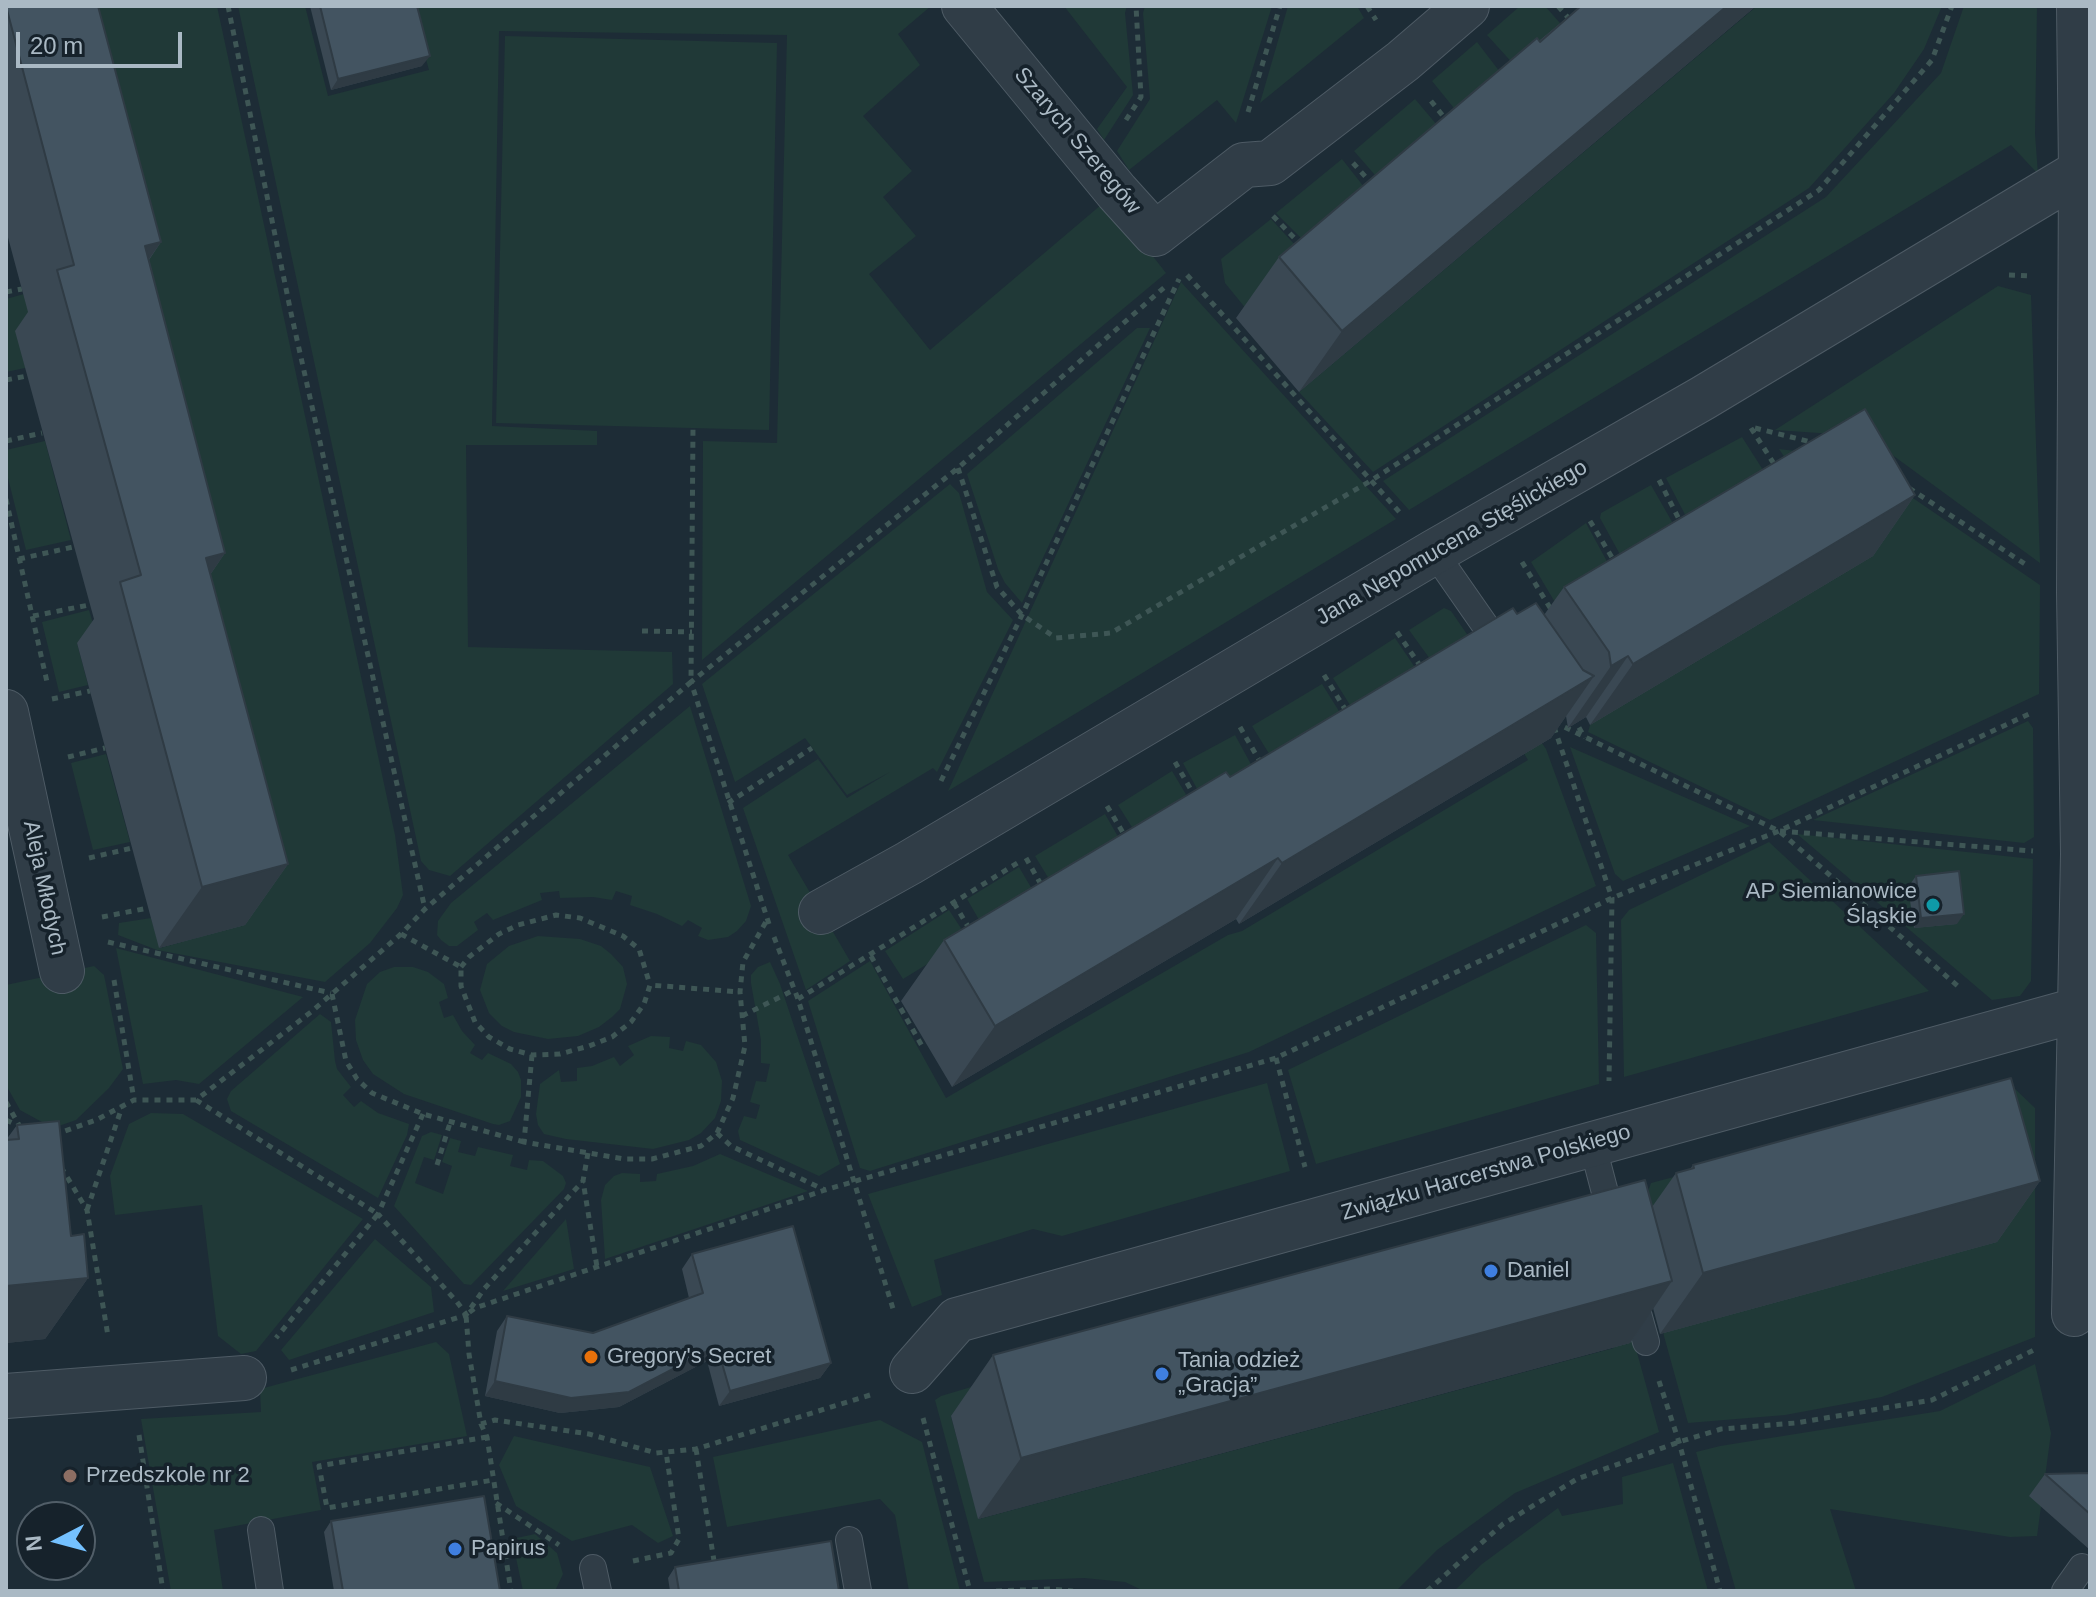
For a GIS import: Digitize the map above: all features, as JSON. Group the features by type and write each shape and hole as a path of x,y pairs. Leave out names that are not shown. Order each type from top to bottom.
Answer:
{"street":[{"name":"Szarych Szeregów","path":"964,6 1155,234 1244,165 1270,163 1403,61 1467,6"},
{"path":"2074,1314 2083,854 2079,592 2079,6"},
{"name":"Jana Nepomucena Stęślickiego","path":"821,912 1703,398 2081,171"},
{"name":"Aleja Młodych","path":"6,712 62,971"},
{"name":"Związku Harcerstwa Polskiego","path":"912,1371 957,1320 2081,1009"},
{"path":"6,1396 244,1378"}],"lane":[{"path":"1434,552 1519,674"},
{"path":"1592,1143 1646,1342"},
{"path":"261,1530 270,1591"},
{"path":"849,1540 858,1591"},
{"path":"2065,1591 2082,1567"}],"path":[{"path":"228,6 291,313 425,909"},
{"path":"1096,166 1141,97 1136,6"},
{"path":"1247,116 1280,6"},
{"path":"1558,6 1581,32"},
{"path":"958,468 997,587 1022,615 1056,638 1111,633 1372,480 1819,190 1932,60 1952,6"},
{"path":"1422,92 1455,131"},
{"path":"1346,154 1381,195"},
{"path":"1271,214 1312,255"},
{"path":"941,781 1183,271 1434,552"},
{"path":"2002,279 2010,275 2032,276 2036,287"},
{"path":"6,292 22,289"},
{"path":"6,380 27,376"},
{"path":"1737,434 1764,419"},
{"path":"196,1100 332,994 425,909 691,682 693,427"},
{"path":"1750,427 1826,445"},
{"path":"1750,427 1783,478"},
{"path":"6,441 42,433"},
{"path":"1646,483 1657,476 1683,526"},
{"path":"1908,487 2036,571"},
{"path":"1580,521 1588,517 1618,569"},
{"path":"19,559 73,547"},
{"path":"1514,569 1534,552"},
{"path":"1521,561 1557,619"},
{"path":"33,616 89,605"},
{"path":"1394,628 1428,677"},
{"path":"642,631 692,632"},
{"path":"1323,674 1353,722"},
{"path":"51,699 90,691"},
{"path":"244,1378 280,1374 466,1315 475,1308 825,1190 1276,1058 1612,898 1779,831 2047,706 2082,696"},
{"path":"1570,713 1585,738"},
{"path":"1609,1081 1612,898 1553,722 1779,831 2007,1028"},
{"path":"1240,727 1267,774"},
{"path":"63,758 105,748"},
{"path":"728,803 812,748"},
{"path":"1175,762 1197,799"},
{"path":"1107,806 1132,846"},
{"path":"1779,831 2083,854"},
{"path":"88,859 132,848"},
{"path":"1026,858 1048,896"},
{"path":"954,903 976,940"},
{"path":"101,917 148,908"},
{"path":"556,915 580,918 623,936 639,949 650,985 644,1004 631,1022 612,1037 560,1054 532,1055 510,1049 489,1037 475,1022 461,986 461,967 476,950 499,934 518,925 556,915"},
{"path":"332,994 346,1061 357,1079 372,1093 450,1123 524,1142 588,1153 652,1159 701,1146 717,1133 733,1098 745,1046 740,992 743,962 767,920"},
{"path":"401,934 461,967"},
{"path":"110,956 108,942 332,994"},
{"path":"871,956 922,1046"},
{"path":"112,970 134,1100"},
{"path":"650,985 740,992"},
{"path":"742,1016 794,990"},
{"path":"524,1142 532,1055"},
{"path":"1276,1058 1305,1167"},
{"path":"44,1139 96,1120 134,1100 196,1100 378,1214 466,1315 469,1354 481,1424 487,1437 511,1591"},
{"path":"6,1102 19,1126"},
{"path":"87,1210 122,1106"},
{"path":"244,1378 378,1214 423,1114"},
{"path":"6,1120 31,1132"},
{"path":"437,1165 450,1123"},
{"path":"717,1133 731,1146 825,1190"},
{"path":"588,1153 583,1181 597,1267"},
{"path":"58,1162 87,1210 163,1591"},
{"path":"466,1315 484,1289 583,1181"},
{"path":"1427,1591 1503,1524 1577,1479 1721,1429 1796,1423 1932,1400 2043,1346 2074,1314"},
{"path":"1646,1342 1679,1442 1720,1591"},
{"path":"481,1424 495,1420 589,1434 656,1453 696,1449 863,1399 912,1371"},
{"path":"487,1437 319,1466 327,1508 493,1480"},
{"path":"696,1449 715,1570"},
{"path":"655,1557 671,1553 679,1539 666,1452"},
{"path":"496,1503 595,1580"},
{"path":"996,1591 1073,1591"}],"green space":[{"path":"38,6 217,6 395,835 403,895 397,908 370,943 325,982 157,950 118,935 119,923 151,918 160,948 245,924"},
{"path":"238,6 305,6 328,96 429,70 411,6 931,6 898,34 920,65 863,116 912,171 883,197 916,236 869,274 930,350 1108,199 1166,273 702,660 703,441 777,443 787,35 499,31 492,426 597,431 597,445 466,445 468,647 672,652 673,684 450,876 429,870 421,861"},
{"path":"1064,6 1127,6 1125,13 1133,95 1104,140 1097,129 1127,87"},
{"path":"1145,6 1272,6 1236,123 1217,100 1129,170 1117,151 1150,99"},
{"path":"1288,6 1357,6 1364,18 1260,103"},
{"path":"1520,6 1545,6 1573,38 1526,78 1487,35"},
{"path":"1757,6 1942,6 1924,49 1894,93 1809,188 1373,472 1299,392"},
{"path":"1964,6 2037,6 2035,134 2038,174 2011,145 1409,510 1383,481 1826,197 1941,73"},
{"path":"505,36 777,43 769,430 496,423"},
{"path":"1477,42 1513,89 1466,123 1432,81"},
{"path":"1415,99 1448,138 1388,190 1354,151"},
{"path":"1342,159 1375,201 1315,252 1276,213"},
{"path":"1271,219 1307,258 1247,310 1225,283 1221,259"},
{"path":"1181,282 1396,519 948,791"},
{"path":"1998,286 2031,295 2040,563 1880,446 1834,434 1775,430"},
{"path":"24,294 33,327 25,368 6,372 6,299"},
{"path":"1137,328 1150,328 1022,603 998,569 967,474"},
{"path":"1742,437 1779,495 1693,530 1666,478"},
{"path":"45,441 71,540 26,550 6,470 6,450"},
{"path":"1779,449 1837,456 1907,494 2040,585 2039,694 1770,820 1588,732 1590,725 1801,482"},
{"path":"950,484 959,493 987,592 1013,620 937,772 933,768 788,855 850,961 806,990 743,808 818,759 847,798 890,772 847,795 805,738 735,782 702,684"},
{"path":"1651,485 1687,548 1634,580 1600,518 1601,513"},
{"path":"1586,523 1621,587 1559,609 1531,562"},
{"path":"1444,608 1451,611 1546,749 1596,886 1249,1052 870,1171 860,1168 808,1001 870,961 946,1098 1228,935 1242,931 1528,760 1470,666 1446,681 1409,630"},
{"path":"89,610 97,637 77,643 88,685 59,692 42,622"},
{"path":"1395,638 1429,688 1365,729 1333,678"},
{"path":"1322,684 1354,735 1284,778 1252,726"},
{"path":"690,706 751,906 746,921 737,931 728,937 708,940 698,936 702,928 688,920 682,926 630,905 632,896 616,891 612,900 560,898 559,891 540,893 542,900 493,920 487,913 474,922 478,930 457,946 449,946 441,940 437,935 438,921 451,903"},
{"path":"2028,721 2033,728 2034,837 2024,843 1813,820"},
{"path":"1235,735 1265,790 1213,818 1183,763"},
{"path":"1570,747 1750,826 1623,881 1615,874"},
{"path":"106,754 130,842 93,850 71,763"},
{"path":"1172,771 1200,818 1147,851 1118,805"},
{"path":"1105,814 1132,861 1055,889 1035,856"},
{"path":"1797,834 2033,859 2031,981 2020,996 1992,1000"},
{"path":"1769,842 1929,991 1624,1077 1621,920 1629,910"},
{"path":"1019,867 1046,913 993,944 967,899"},
{"path":"949,910 976,951 934,960 903,979 885,951"},
{"path":"1586,925 1596,933 1599,1084 1316,1164 1288,1070"},
{"path":"538,936 580,939 601,946 611,954 623,967 627,984 620,1009 599,1027 578,1036 548,1039 514,1032 502,1026 489,1013 480,990 487,964 509,946"},
{"path":"116,948 303,997 199,1084 176,1080 143,1084"},
{"path":"770,962 840,1164 819,1176 740,1140 738,1131 744,1116 756,1119 760,1105 750,1102 756,1081 766,1082 770,1064 761,1063 761,1040 751,975 758,967"},
{"path":"94,966 104,975 123,1069 109,1088 76,1120 53,1128 20,1110 6,1085 6,985"},
{"path":"394,967 413,967 428,972 444,984 448,998 439,1002 444,1018 453,1015 475,1045 470,1053 482,1060 488,1053 511,1064 518,1072 521,1097 510,1121 493,1124 404,1094 373,1074 363,1060 356,1040 355,1020 367,984 380,972"},
{"path":"320,1014 331,1022 337,1069 351,1087 343,1095 354,1107 361,1101 378,1113 409,1124 407,1135 378,1198 231,1111 227,1099 231,1091"},
{"path":"651,1036 670,1037 669,1048 683,1051 686,1041 701,1045 716,1062 722,1081 721,1101 715,1118 701,1133 689,1140 653,1149 544,1134 536,1114 540,1084 559,1070 561,1082 577,1081 577,1068 614,1057 620,1066 634,1055 628,1046"},
{"path":"1267,1083 1290,1171 1062,1236 1033,1229 934,1260 942,1295 912,1307 868,1194"},
{"path":"2013,1087 2035,1108 2035,1337 1882,1397 1785,1415 1688,1423 1664,1336 1640,1214 1651,1183"},
{"path":"151,1113 183,1114 363,1219 256,1351 241,1354 218,1336 202,1205 115,1215 110,1176 129,1124"},
{"path":"431,1132 442,1135 434,1160 424,1157 415,1183 443,1194 452,1166 442,1162 450,1138 461,1141 458,1152 475,1156 478,1147 513,1155 510,1166 527,1170 529,1160 543,1161 563,1176 566,1183 564,1189 471,1285 464,1284 394,1206 422,1136"},
{"path":"720,1154 808,1191 605,1259 601,1200 605,1185 614,1176 640,1174 640,1182 656,1181 657,1174 693,1166"},
{"path":"566,1219 574,1269 503,1291"},
{"path":"1605,1237 1659,1432 1515,1493 1437,1550 1396,1591 1144,1591 1125,1582 1084,1578 984,1582 935,1400 941,1396 1015,1374 951,1417 979,1519 1614,1348 1587,1245"},
{"path":"375,1239 431,1287 434,1312 289,1360 281,1350"},
{"path":"436,1342 449,1354 467,1436 312,1462 321,1510 214,1530 223,1591 171,1591 141,1419 261,1412 260,1389"},
{"path":"2035,1364 2051,1433 2037,1536 2010,1537 1830,1509 1856,1591 1736,1591 1696,1452 1940,1411"},
{"path":"880,1420 922,1442 960,1591 909,1591 895,1515 880,1499 727,1527 713,1457"},
{"path":"514,1436 650,1467 673,1536 658,1543 632,1525 572,1541 516,1506 499,1465"},
{"path":"1673,1463 1708,1591 1454,1591 1482,1564 1558,1508 1562,1516 1623,1504 1622,1477"},
{"path":"535,1534 557,1553 563,1574 555,1591 523,1591 512,1539"}],"building":[{"path":"6,6 98,6 161,242 145,246 225,553 206,558 288,864 202,887 120,582 141,575 57,270 74,265"},
{"path":"320,6 417,6 430,56 338,79"},
{"path":"1581,6 1727,6 1342,331 1279,257 1537,38 1540,42"},
{"path":"1865,409 1915,495 1633,664 1628,656 1611,666 1609,652 1564,587"},
{"path":"1536,603 1583,670 1594,676 1282,863 1278,858 995,1026 944,940 1226,772 1230,777 1513,608 1517,614"},
{"name":"AP Siemianowice Śląskie","path":"1959,871 1964,914 1921,918 1916,876"},
{"path":"2011,1078 2040,1181 1703,1273 1676,1173 1694,1168 1693,1165"},
{"path":"59,1121 71,1236 84,1234 88,1278 6,1286 6,1140 19,1139 17,1125"},
{"path":"1645,1180 1672,1281 1021,1458 993,1355"},
{"path":"793,1226 831,1363 730,1391 717,1346 629,1392 571,1398 495,1381 507,1316 593,1333 703,1293 692,1254"},
{"path":"2090,1473 2090,1514 2045,1474"},
{"path":"484,1496 500,1591 343,1591 331,1521"},
{"path":"831,1541 839,1591 679,1591 675,1567"}],"place":[{"name":"AP Siemianowice Śląskie","path":"1933,905"},
{"name":"Daniel","path":"1491,1271"},
{"name":"Gregory's Secret","path":"591,1357"},
{"name":"Tania odzież „Gracja”","path":"1162,1374"},
{"name":"Przedszkole nr 2","path":"70,1476"},
{"name":"Papirus","path":"455,1549"}]}
